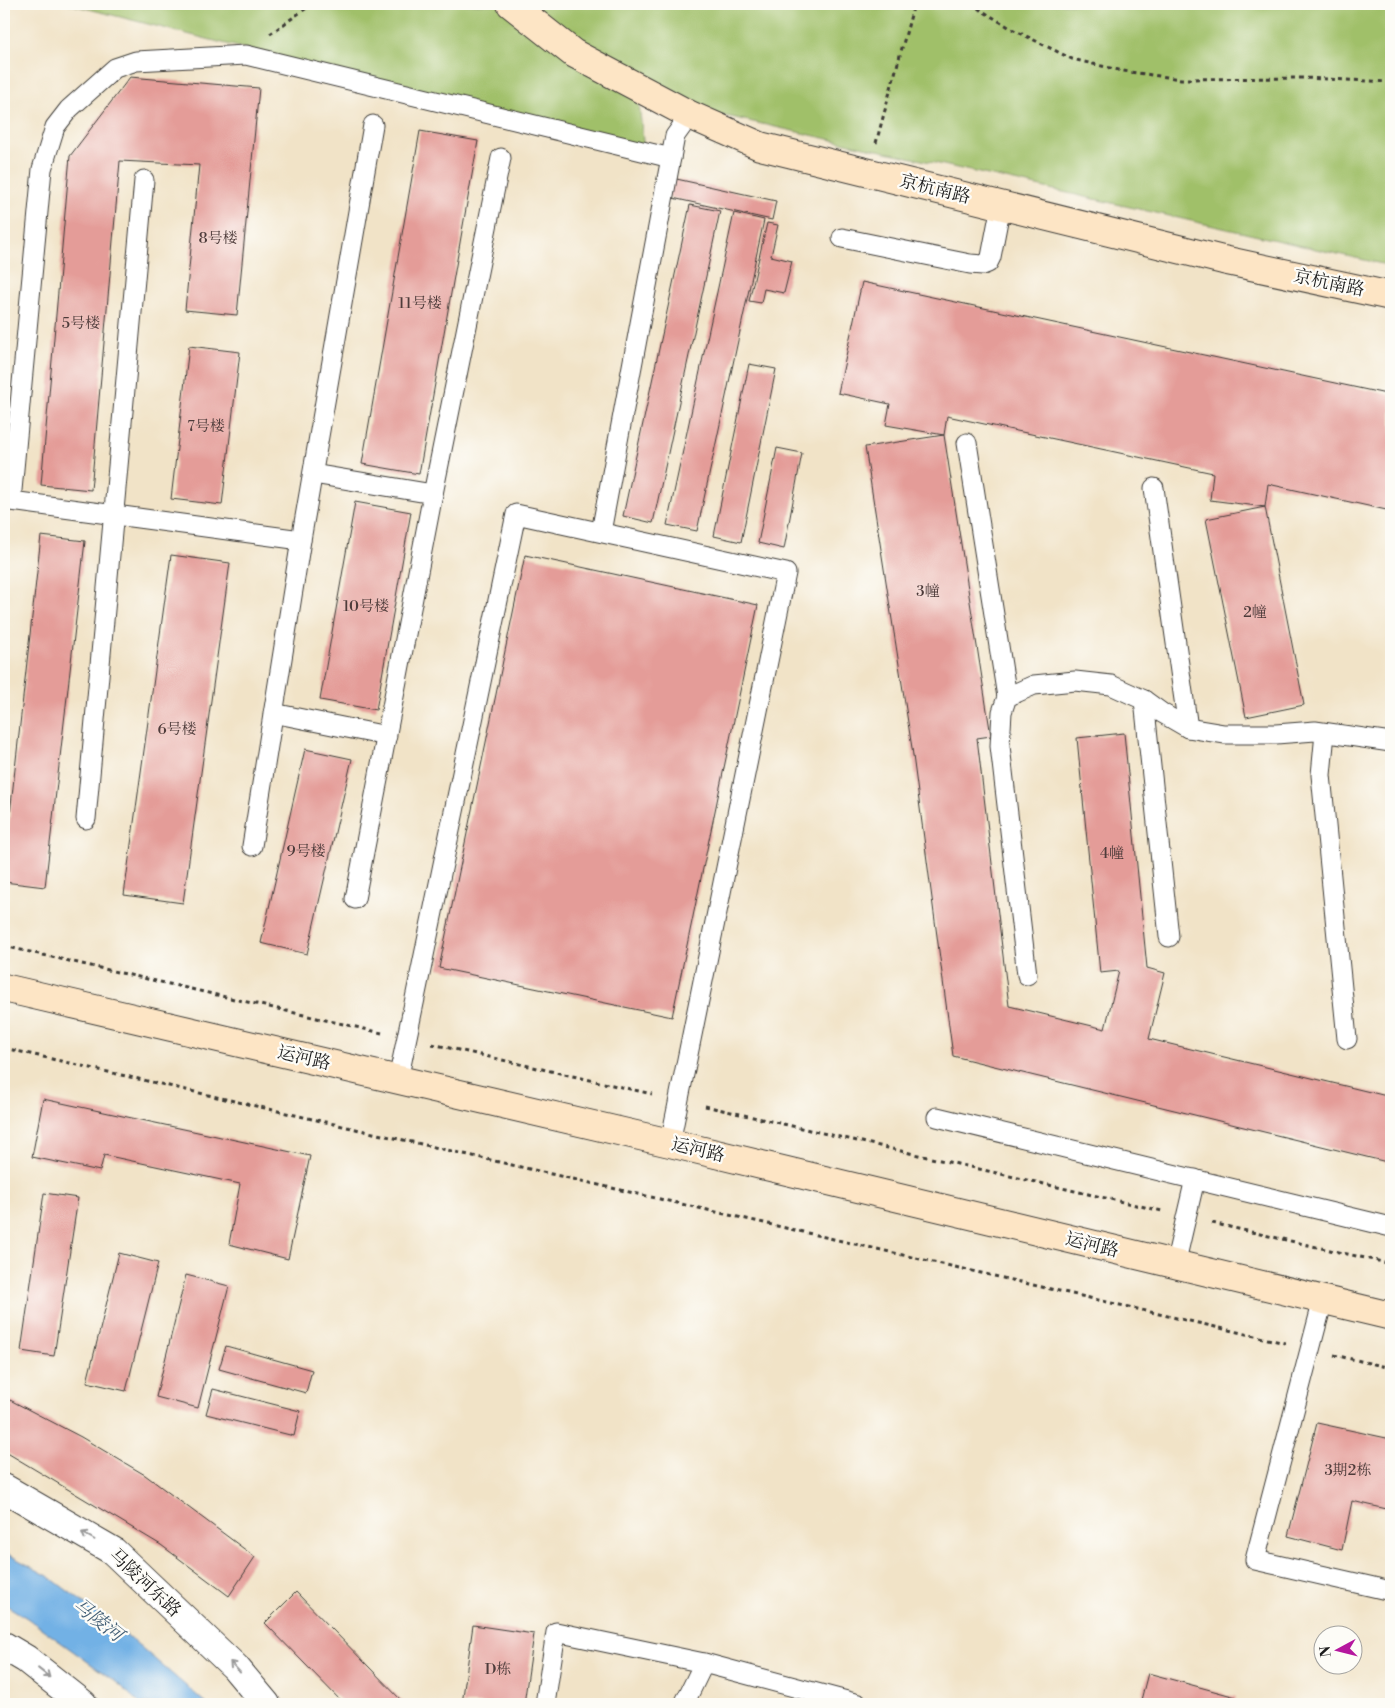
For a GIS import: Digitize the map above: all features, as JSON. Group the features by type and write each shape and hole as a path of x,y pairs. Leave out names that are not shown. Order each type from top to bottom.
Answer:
{"street":[{"name":"京杭南路","path":"512,4 573,54 690,116 760,146 1223,260 1391,296"},
{"name":"运河路","path":"4,988 670,1143 1391,1316"},
{"name":"马陵河东路","path":"4,1488 113,1550 235,1667 266,1704"},
{"path":"4,1646 26,1659 83,1704"}],"lane":[{"path":"301,540 8,501 42,169 55,127 69,109 116,68 136,61 239,56 256,58 671,158"},
{"path":"601,532 675,136 690,116"},
{"path":"252,846 301,540 373,125"},
{"path":"355,899 433,494 501,158"},
{"path":"86,819 144,180"},
{"path":"842,238 983,266 988,263 991,257 1001,205"},
{"path":"967,443 1007,698 1002,712 1000,746 1027,976"},
{"path":"313,474 433,494"},
{"path":"1154,488 1188,728"},
{"path":"398,1080 516,514 786,573 670,1143"},
{"path":"1007,698 1034,685 1076,681 1111,685 1144,700 1188,728 1224,734 1276,734 1315,731 1391,742"},
{"path":"1144,700 1170,938"},
{"path":"273,713 387,736"},
{"path":"1325,733 1321,775 1347,1039"},
{"path":"937,1117 1391,1227"},
{"path":"1175,1265 1195,1178"},
{"path":"1323,1300 1255,1560 1391,1591"},
{"path":"545,1704 556,1632 704,1664 858,1704"},
{"path":"684,1704 704,1664"}],"path":[{"path":"239,56 312,4"},
{"path":"868,172 914,4"},
{"path":"971,4 1012,29 1072,59 1123,71 1181,79 1304,78 1391,82"},
{"path":"4,1048 1391,1368"}],"green space":[{"path":"69,4 1391,4 1391,266 731,117 639,103 644,150"}],"water":[{"name":"马陵河","path":"4,1552 48,1576 129,1637 207,1704 140,1704 120,1685 27,1618 4,1604"}],"building":[{"path":"130,77 259,88 237,315 185,310 199,165 120,161 91,490 41,485 70,156"},
{"path":"420,131 478,141 419,474 362,464"},
{"path":"672,178 776,201 772,220 668,197"},
{"path":"690,205 720,211 653,523 623,516"},
{"path":"734,213 764,220 697,531 667,525"},
{"path":"767,223 778,225 771,256 792,261 784,293 764,289 761,303 749,301"},
{"path":"862,282 1391,395 1391,511 1268,484 1265,507 1210,500 1213,473 947,416 944,435 886,425 890,404 838,393"},
{"path":"189,346 240,352 222,505 171,499"},
{"path":"749,364 776,369 741,542 714,536"},
{"path":"944,435 991,736 977,738 1009,1006 1105,1029 1119,971 1100,973 1077,738 1124,733 1147,968 1165,973 1149,1039 1391,1097 1391,1163 953,1056 912,748 865,447"},
{"path":"777,448 802,453 784,549 758,543"},
{"path":"355,502 411,512 376,710 320,700"},
{"path":"1265,507 1304,705 1246,717 1206,519"},
{"path":"41,536 85,541 45,887 4,882"},
{"path":"171,555 230,563 183,903 124,895"},
{"path":"525,555 758,605 672,1017 439,968"},
{"path":"305,749 352,759 307,954 261,943"},
{"path":"43,1099 310,1156 288,1259 229,1244 240,1184 104,1155 100,1171 32,1157"},
{"path":"44,1193 78,1198 54,1356 21,1351"},
{"path":"119,1253 158,1263 126,1391 87,1382"},
{"path":"186,1275 229,1286 198,1408 156,1397"},
{"path":"226,1346 312,1370 306,1393 219,1369"},
{"path":"213,1389 300,1411 294,1436 206,1414"},
{"path":"10,1400 81,1437 145,1475 255,1557 229,1596 161,1545 4,1451 4,1411"},
{"path":"1317,1423 1391,1439 1391,1510 1352,1501 1342,1550 1288,1536"},
{"path":"296,1592 405,1704 344,1704 265,1623"},
{"path":"473,1625 534,1634 524,1704 462,1704"},
{"path":"1148,1673 1236,1697 1234,1704 1140,1704"}]}
